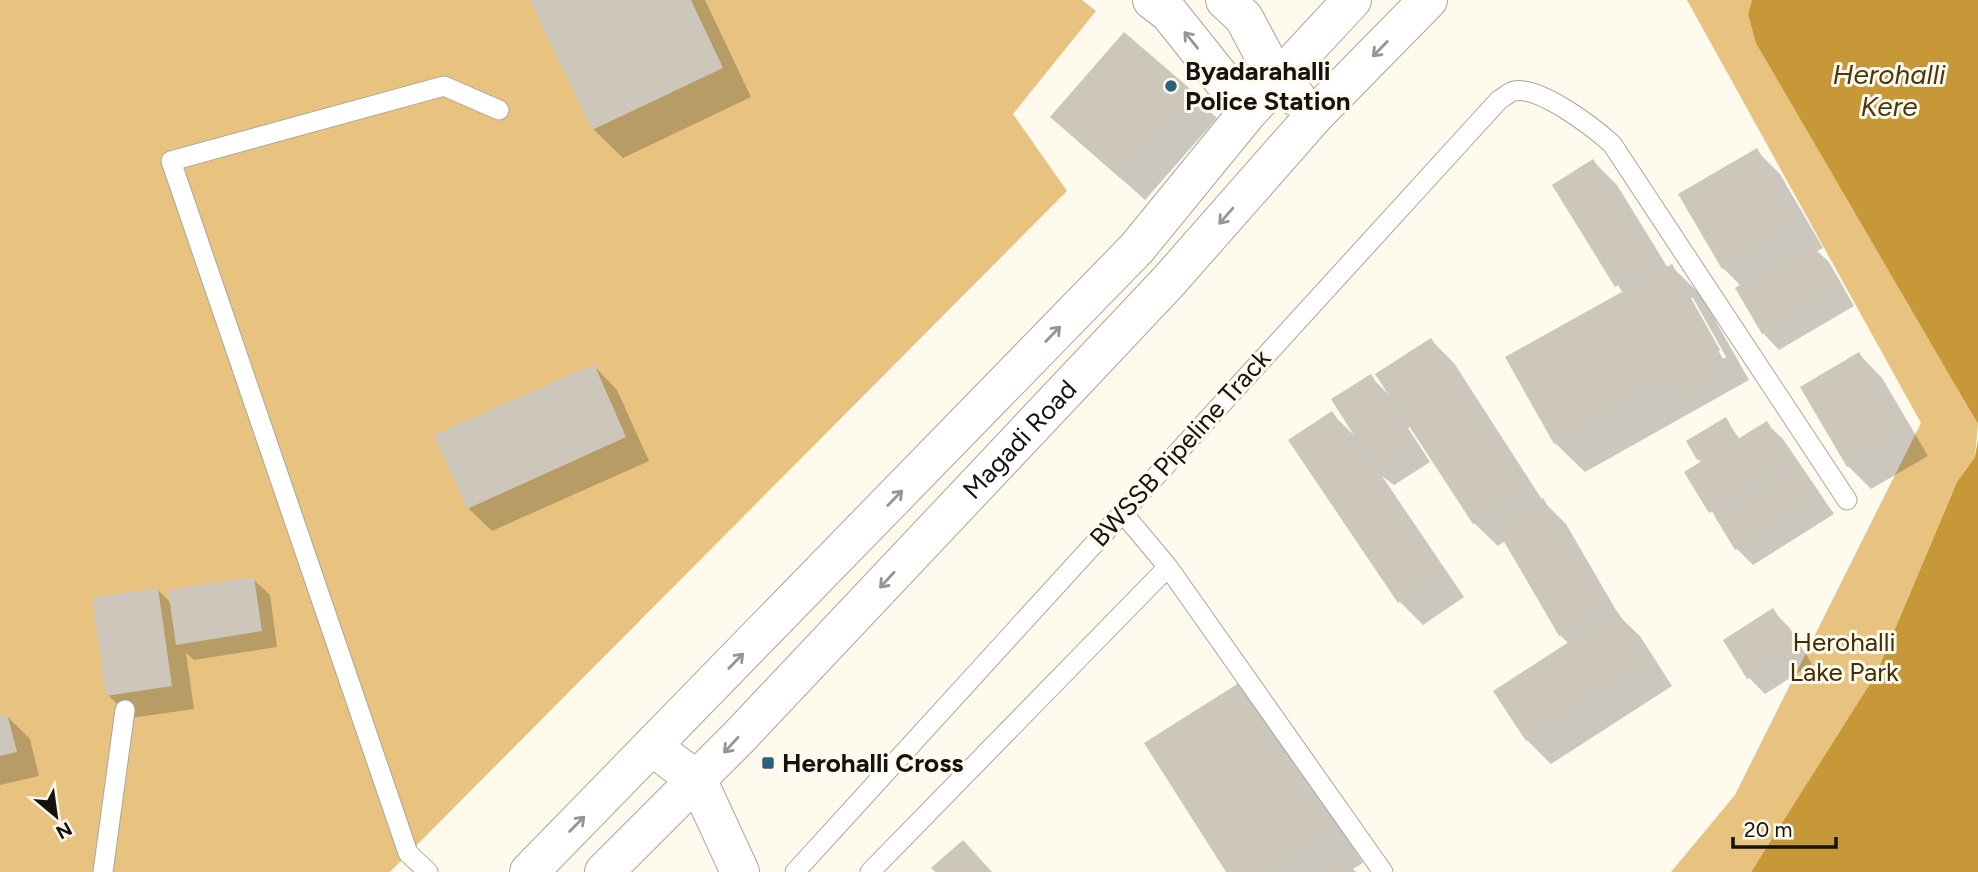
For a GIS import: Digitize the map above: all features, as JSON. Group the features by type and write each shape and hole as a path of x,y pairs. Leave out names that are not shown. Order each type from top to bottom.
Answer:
{"main road":[{"path":"1152,0 1169,13 1248,112"},
{"path":"1225,0 1244,18 1278,80 1315,115"},
{"name":"Magadi Road","path":"529,872 1137,248 1248,112 1352,0"},
{"name":"Magadi Road","path":"604,872 698,781 1169,281 1315,115 1428,0"},
{"path":"1137,248 1169,281"},
{"path":"653,747 698,781 740,872"}],"lane":[{"path":"428,872 408,853 171,161 444,86 499,110"},
{"name":"BWSSB Pipeline Track","path":"795,872 1499,100 1514,91 1535,94 1590,124 1612,144 1847,500"},
{"path":"1122,512 1168,567 1383,872"},
{"path":"870,872 1168,567"},
{"path":"103,872 125,710"}],"green space":[{"path":"0,0 1082,0 1096,11 1013,114 1067,191 390,872 0,872"},
{"name":"Herohalli Lake Park","path":"1687,0 1752,0 1748,14 1978,424 1975,457 1957,482 1876,674 1751,872 1671,872 1735,795 1921,423"}],"water":[{"name":"Herohalli Kere","path":"1752,0 1978,0 1978,424 1756,43 1748,14"},
{"path":"1978,440 1978,872 1751,872 1876,674 1957,482 1975,457"}],"building":[{"path":"530,0 691,0 723,68 592,130"},
{"path":"1124,32 1195,93 1120,178 1050,117"},
{"path":"1757,148 1800,224 1722,269 1678,194"},
{"path":"1593,159 1657,261 1615,287 1552,185"},
{"path":"1813,244 1839,289 1762,334 1735,288"},
{"path":"1672,264 1720,350 1554,444 1505,357"},
{"path":"1431,338 1528,488 1473,524 1375,374"},
{"path":"1859,352 1906,432 1847,467 1800,387"},
{"path":"1711,358 1722,378 1678,403 1667,383"},
{"path":"594,364 626,437 467,509 434,435"},
{"path":"1371,374 1415,446 1376,470 1331,399"},
{"path":"1332,411 1442,573 1398,603 1288,440"},
{"path":"1726,417 1737,437 1697,460 1686,441"},
{"path":"1767,421 1792,462 1709,513 1684,472"},
{"path":"1799,465 1819,498 1735,550 1715,517"},
{"path":"1543,498 1607,608 1559,636 1495,526"},
{"path":"254,577 262,631 176,645 168,590"},
{"path":"158,588 172,686 106,696 92,598"},
{"path":"1773,608 1798,647 1747,679 1723,640"},
{"path":"1617,611 1650,662 1526,741 1493,691"},
{"path":"1239,683 1334,833 1273,872 1226,872 1144,743"},
{"path":"7,714 17,752 0,756 0,716"},
{"path":"963,840 992,872 935,872 931,868"},
{"path":"1341,855 1353,872 1315,872"}],"place":[{"name":"Byadarahalli Police Station","path":"1171,86"},
{"name":"Herohalli Cross","path":"768,763"}]}
